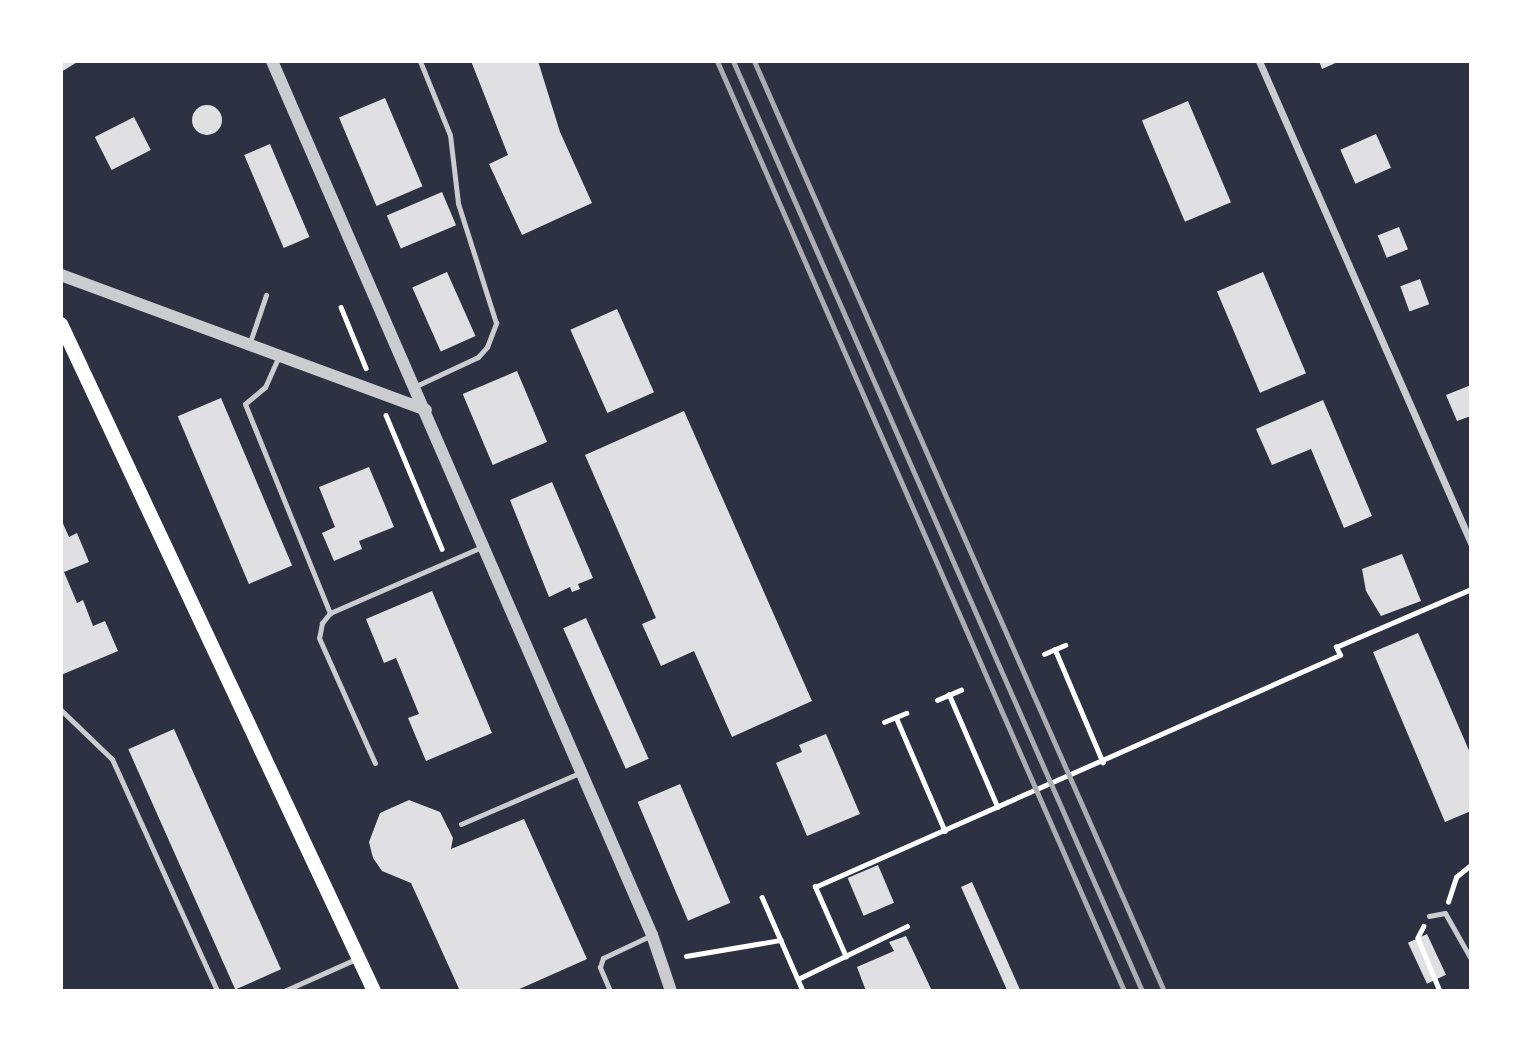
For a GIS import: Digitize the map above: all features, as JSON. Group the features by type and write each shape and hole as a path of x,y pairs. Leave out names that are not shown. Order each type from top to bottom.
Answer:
{"main road":[{"path":"61,324 374,991"}],"street":[{"path":"272,61 485,546 652,935 673,991"},
{"path":"1259,61 1471,543"},
{"path":"61,275 248,348 426,410"}],"lane":[{"path":"416,386 478,357 487,347 496,323 458,203 450,135 420,61"},
{"path":"248,348 266,295"},
{"path":"278,358 265,387 245,404 330,613"},
{"path":"375,763 319,638 321,623 330,613 485,546"},
{"path":"61,710 112,759 216,991"},
{"path":"461,824 582,772"},
{"path":"1429,916 1445,913 1471,959"},
{"path":"610,991 600,967 603,958 652,935"},
{"path":"284,991 359,958"}],"path":[{"path":"341,307 447,562"},
{"path":"846,957 815,887 1340,655 1336,647 1471,589"},
{"path":"1044,654 1065,645"},
{"path":"1055,649 1103,762"},
{"path":"937,700 961,690"},
{"path":"949,694 998,807"},
{"path":"884,722 906,713"},
{"path":"896,717 945,831"},
{"path":"1445,913 1456,877 1471,865"},
{"path":"762,897 803,991"},
{"path":"798,979 907,926"},
{"path":"1418,938 1440,991"},
{"path":"686,956 781,940"}],"building":[{"path":"61,61 79,61 61,72"},
{"path":"471,61 538,61 560,132 592,203 522,235 489,164 508,155"},
{"path":"1319,61 1340,61 1322,69"},
{"path":"385,98 423,186 376,206 339,118"},
{"path":"1188,101 1231,202 1185,222 1142,121"},
{"path":"207,105 218,109 222,120 218,131 207,135 196,131 192,120 196,109"},
{"path":"134,117 151,150 112,170 95,137"},
{"path":"1376,134 1391,168 1355,184 1340,150"},
{"path":"270,144 309,237 284,248 244,155"},
{"path":"442,192 456,225 401,249 387,215"},
{"path":"1399,227 1408,249 1387,258 1378,236"},
{"path":"447,272 475,336 441,351 412,287"},
{"path":"1263,272 1306,373 1260,393 1217,292"},
{"path":"1420,279 1429,304 1410,312 1400,286"},
{"path":"617,309 654,392 607,413 570,330"},
{"path":"517,371 547,442 493,465 463,394"},
{"path":"1471,385 1471,416 1457,421 1446,395"},
{"path":"221,398 292,566 249,584 178,416"},
{"path":"1323,400 1372,516 1344,528 1311,449 1272,465 1256,429"},
{"path":"684,411 812,701 732,737 694,651 661,666 642,624 656,618 585,455"},
{"path":"369,467 394,527 359,541 362,549 334,561 322,533 335,527 319,487"},
{"path":"552,482 593,578 578,584 580,589 572,592 570,587 549,597 510,500"},
{"path":"61,519 69,537 77,533 89,562 64,572 77,603 83,600 93,626 105,621 118,651 61,675"},
{"path":"1402,554 1421,601 1381,616 1366,591 1362,569"},
{"path":"432,591 492,733 426,761 408,718 419,714 396,658 384,663 366,619"},
{"path":"586,618 649,759 626,769 563,628"},
{"path":"1418,633 1471,755 1471,811 1445,822 1373,652"},
{"path":"174,729 281,969 235,990 128,749"},
{"path":"826,734 860,814 807,836 776,763 802,752 799,745"},
{"path":"680,784 730,903 688,921 638,802"},
{"path":"409,800 440,812 453,838 451,849 524,819 587,959 515,991 460,991 411,883 382,871 373,858 369,842 380,813"},
{"path":"878,865 894,903 864,916 848,878"},
{"path":"972,882 1020,991 1007,991 961,887"},
{"path":"1427,934 1446,975 1427,984 1408,943"},
{"path":"906,936 932,991 866,991 857,967 894,951 889,942"}],"railway":[{"path":"717,61 1124,991"},
{"path":"733,61 1142,991"},
{"path":"754,61 1164,991"}]}
